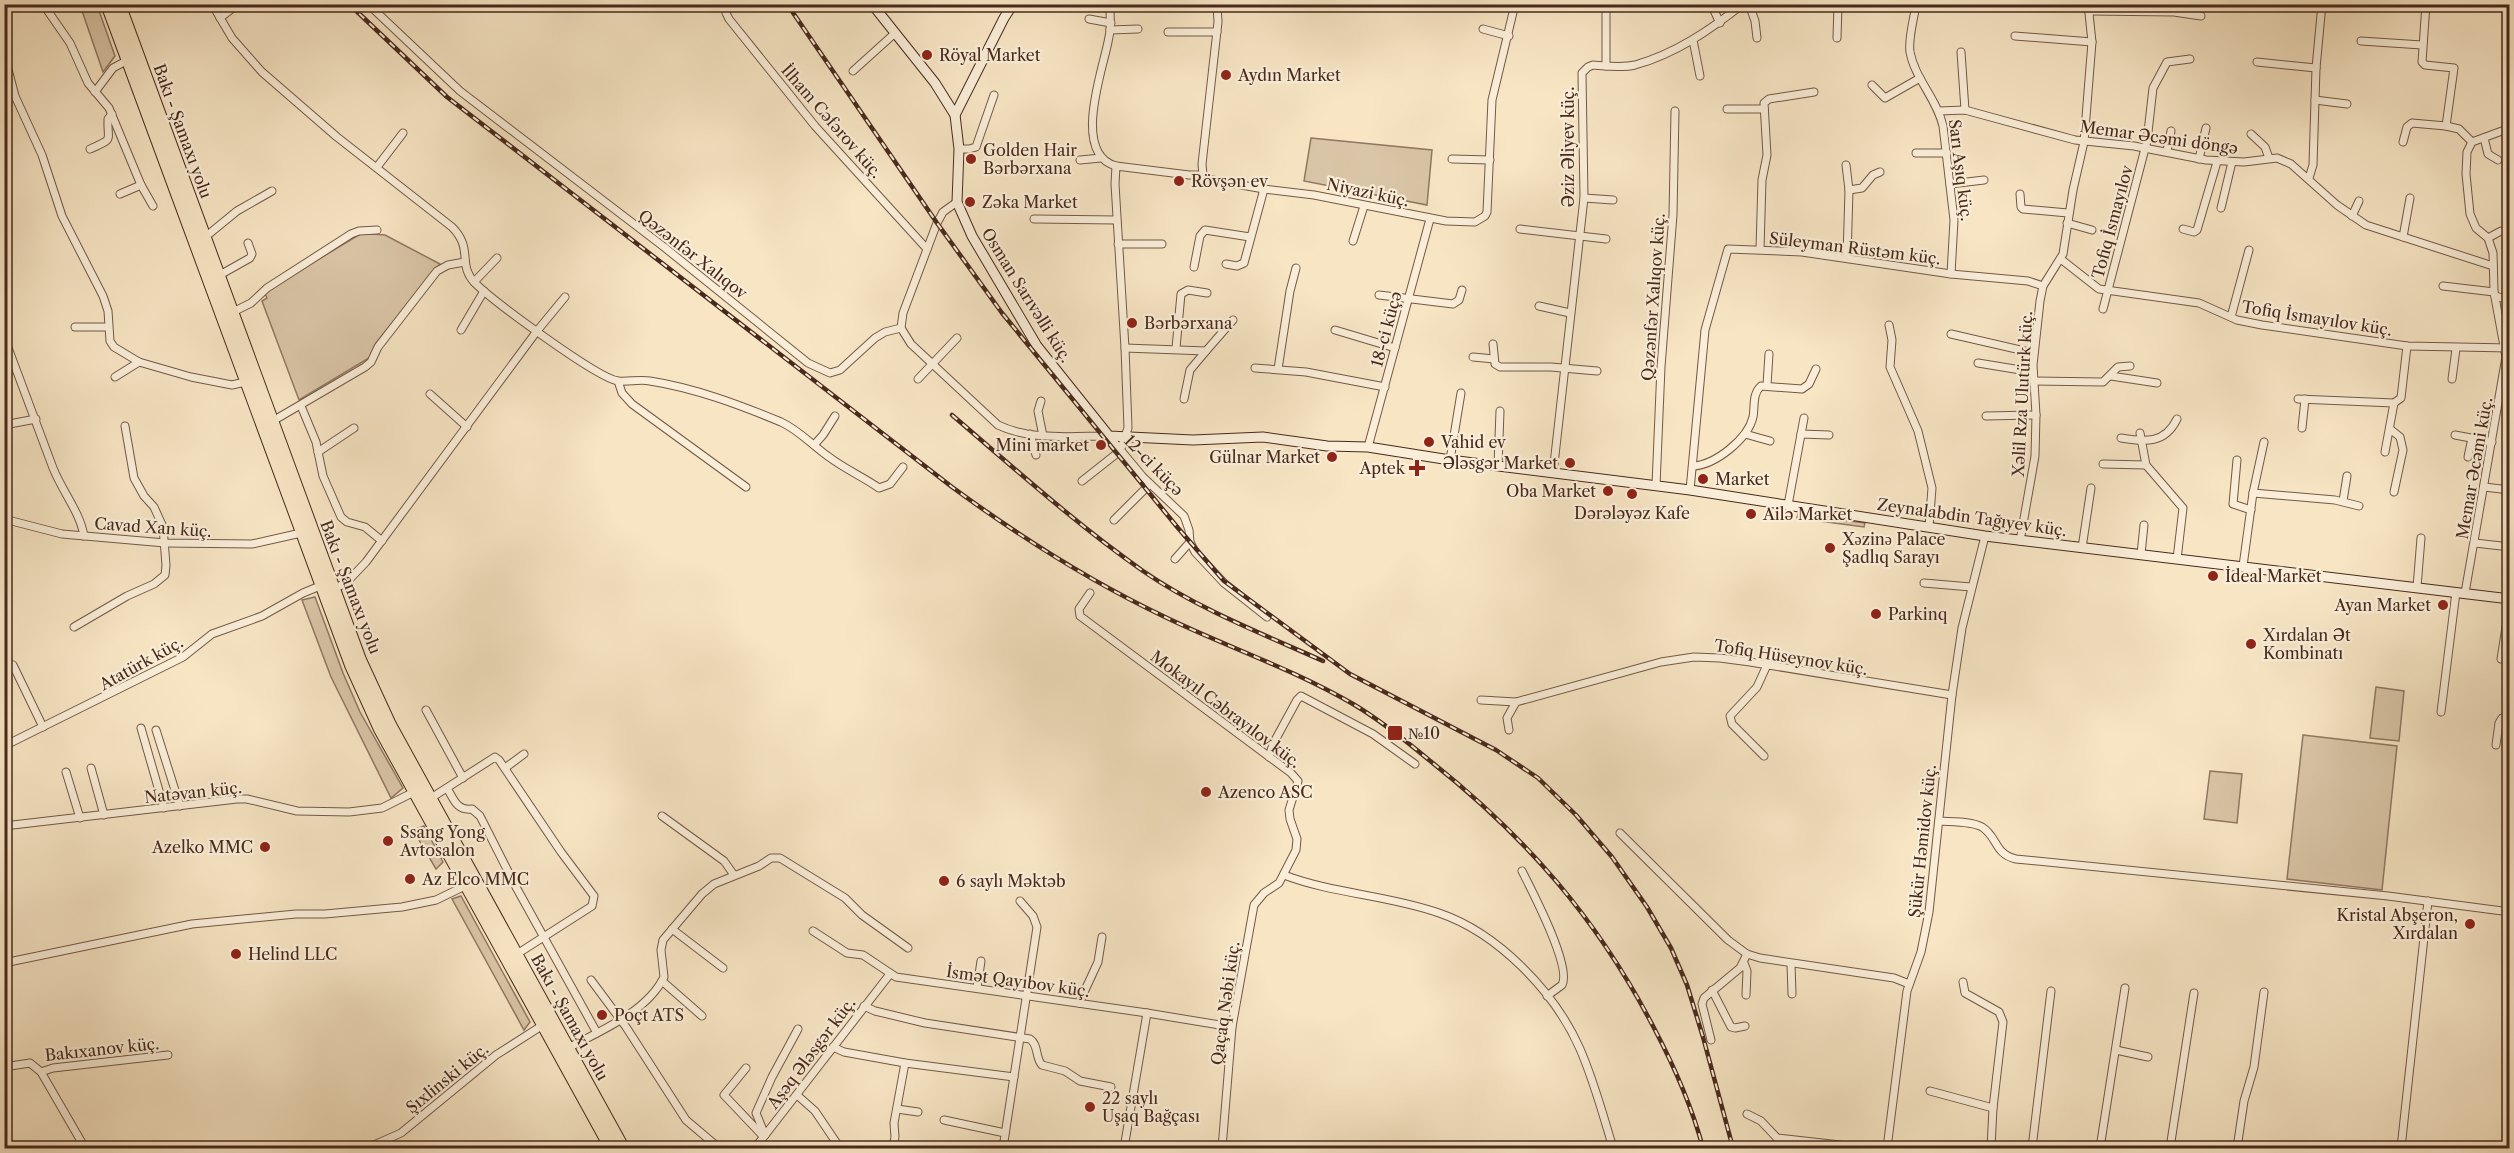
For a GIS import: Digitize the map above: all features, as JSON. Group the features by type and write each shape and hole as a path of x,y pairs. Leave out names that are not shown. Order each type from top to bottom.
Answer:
{"highway":[{"name":"Bakı - Şamaxı yolu","path":"107,4 320,586 368,705 611,1149"},
{"name":"Bakı - Şamaxı yolu","path":"119,4 333,589 378,700 623,1149"}],"street":[{"path":"43,4 70,43 82,71 95,92 112,114 141,185 153,206"},
{"path":"212,4 232,38 262,72 336,137 460,234 466,247 467,271 474,282 537,331 594,369 618,381 649,381 706,395 782,423 844,467 879,488 890,484 903,466"},
{"path":"220,18 238,4"},
{"name":"Qəzənfər Xalıqov","path":"368,4 460,91 664,247 808,363 830,372 840,370 875,338 901,328"},
{"name":"Osman Sarıvəlli küç.","path":"872,4 935,83 955,115 959,149 957,202 972,236 1037,346 1108,436"},
{"path":"955,115 1011,7 990,4"},
{"path":"1109,4 1111,27 1097,85 1093,116 1093,130 1101,158 1116,166 1189,175 1203,175 1202,164 1217,32 1217,4"},
{"name":"Niyazi küç.","path":"1203,175 1211,180 1299,193 1430,219 1468,223 1485,216 1488,206 1492,100 1515,4"},
{"path":"1606,4 1606,66"},
{"path":"1712,4 1720,23"},
{"name":"Əziz Əliyev küç.","path":"1553,473 1584,198 1582,72 1588,67 1634,65 1693,40 1720,23 1743,4"},
{"path":"1749,4 1755,21 1756,38"},
{"path":"1837,38 1838,4"},
{"name":"Sarı Aşıq küç.","path":"1916,4 1910,48 1920,78 1939,111 1947,153 1954,238 1951,274"},
{"path":"2309,178 2313,165 2316,68 2322,4"},
{"path":"2332,4 2350,7"},
{"path":"2426,4 2421,59 2423,64 2454,68 2445,126"},
{"name":"İlham Cəfərov küç.","path":"724,6 729,19 815,126 927,249"},
{"path":"2088,8 2174,12 2201,16"},
{"name":"Xəlil Rza Ulutürk küç.","path":"2020,541 2035,456 2036,415 2033,372 2043,286 2062,260 2068,213 2084,142 2092,42 2088,8"},
{"path":"1089,20 1111,27 1138,29"},
{"path":"1483,29 1509,36"},
{"path":"1168,32 1217,32"},
{"path":"853,70 894,34"},
{"path":"2015,36 2092,42"},
{"path":"1693,40 1700,76"},
{"path":"2361,41 2422,45"},
{"path":"1961,52 1965,110"},
{"path":"4,54 15,96 42,155 62,216 103,296 114,347 140,362 191,377 232,385 245,382"},
{"name":"Tofiq İsmayılov","path":"2103,309 2145,148 2155,81 2167,62 2190,59"},
{"path":"95,92 113,68 128,60"},
{"path":"2257,62 2316,68"},
{"path":"1872,85 1885,98 1920,78"},
{"path":"1760,249 1762,180 1767,155 1764,103 1768,99 1814,92"},
{"path":"959,149 976,147 994,95"},
{"path":"2316,100 2347,104"},
{"path":"1727,109 1764,109"},
{"name":"Memar Əcəmi döngə","path":"1939,111 1965,110 2084,142 2145,148 2217,162 2269,158 2283,160 2309,178 2352,216 2374,229 2493,266"},
{"name":"Qəzənfər Xalıqov küç.","path":"1656,486 1660,366 1673,215 1675,111"},
{"path":"90,149 108,139 110,135 108,118 112,114"},
{"path":"2403,142 2407,128 2412,123 2459,129 2472,142 2510,128"},
{"path":"2199,159 2206,128"},
{"path":"2167,152 2171,131"},
{"path":"377,167 403,133"},
{"path":"2251,134 2265,147 2269,158"},
{"path":"2484,138 2488,154 2498,160"},
{"name":"Memar Əcəmi küç.","path":"2441,712 2461,592 2475,543 2492,442 2507,377 2507,348 2494,294 2493,253 2488,238 2476,228 2470,214 2466,174 2467,152 2472,142"},
{"path":"1916,153 1947,153"},
{"path":"1080,160 1101,158"},
{"path":"1452,159 1490,160"},
{"path":"2183,229 2194,232 2197,230 2217,162"},
{"path":"2221,208 2232,162"},
{"path":"1846,165 1849,190 1847,258"},
{"name":"12-ci küçə","path":"1116,166 1116,220 1129,416 1126,437 1120,451"},
{"path":"1849,190 1862,188 1873,175 1880,172"},
{"path":"1950,184 1984,180"},
{"path":"120,194 141,185"},
{"path":"1226,264 1241,266 1244,263 1264,189"},
{"path":"204,238 237,211 273,190"},
{"path":"2020,194 2020,207 2023,209 2068,213"},
{"path":"1584,198 1613,200"},
{"path":"2403,237 2410,198"},
{"path":"2352,216 2359,201"},
{"path":"901,328 903,313 943,212 957,202"},
{"path":"1353,241 1364,206"},
{"path":"1034,219 1116,220"},
{"name":"18-ci küçə","path":"1368,447 1430,219"},
{"path":"2067,223 2092,230"},
{"path":"1520,229 1606,239"},
{"path":"231,313 251,303 267,288 351,234 377,230"},
{"path":"1194,267 1200,236 1205,230 1250,237"},
{"path":"2488,238 2501,231 2510,231"},
{"path":"218,276 250,258 252,254 248,243"},
{"path":"1118,244 1162,244"},
{"name":"Süleyman Rüstəm küç.","path":"1690,490 1705,330 1725,253 1731,248 1847,258 1951,274 2028,280 2043,286"},
{"path":"2231,318 2249,250"},
{"path":"474,282 497,258"},
{"name":"Tofiq İsmayılov küç.","path":"2062,260 2092,284 2108,291 2199,303 2231,318 2294,331 2407,346 2456,349 2507,348"},
{"path":"271,422 371,362 378,346 437,271 447,265 465,262"},
{"path":"1278,369 1290,291 1296,268"},
{"path":"2444,286 2494,294 2510,300"},
{"path":"1176,348 1181,294 1188,290 1207,292"},
{"path":"461,330 484,291"},
{"path":"1380,295 1456,304 1462,291"},
{"path":"333,589 354,577 537,331 565,297"},
{"path":"1539,306 1570,312"},
{"path":"1184,399 1190,370 1233,320"},
{"path":"1889,325 1892,340 1890,367 1918,431 1932,488 1929,527"},
{"path":"75,327 108,327"},
{"name":"12-ci küçə","path":"901,328 911,344 998,425 1030,434 1108,436 1149,484 1184,516 1190,542 1195,552 1224,583 1267,617"},
{"path":"1335,330 1395,348"},
{"path":"1951,334 2034,353"},
{"path":"918,379 957,338"},
{"path":"5,339 60,486 82,523 84,536"},
{"path":"1493,344 1496,366 1500,367 1598,370"},
{"path":"2302,428 2301,399 2394,403 2401,398 2407,346"},
{"path":"1125,348 1176,348 1206,351"},
{"path":"2452,379 2456,349"},
{"path":"1767,385 1769,354"},
{"path":"1473,357 1494,359"},
{"path":"115,377 140,362"},
{"path":"1978,363 2033,372"},
{"path":"2034,381 2103,382 2118,367 2130,366"},
{"path":"1255,368 1306,372 1385,387"},
{"path":"1693,466 1710,463 1745,434 1753,417 1757,389 1767,385 1806,388 1816,369"},
{"path":"2111,376 2157,383"},
{"path":"618,381 622,393 632,404 746,487"},
{"path":"1450,460 1461,393"},
{"path":"430,394 466,427"},
{"path":"1041,401 1038,411 1042,435"},
{"path":"2385,452 2394,403"},
{"path":"301,406 313,432 323,476 341,517 347,522 365,527 382,541"},
{"path":"1498,466 1500,411"},
{"path":"1986,416 2036,415"},
{"path":"814,445 835,416"},
{"path":"1788,506 1804,418"},
{"path":"4,425 36,419"},
{"path":"2121,438 2163,437 2176,419"},
{"path":"74,627 127,596 162,580 166,565 165,543 159,518 134,478 125,426"},
{"path":"318,452 354,428"},
{"path":"2390,429 2400,437 2403,450 2394,492"},
{"path":"1030,434 1036,455"},
{"path":"1745,434 1770,441"},
{"path":"1801,434 1829,435"},
{"path":"2455,435 2492,442"},
{"name":"Zeynalabdin Tağıyev küç.","path":"1108,436 1192,440 1263,437 1327,447 1368,447 1450,460 1690,490 2020,541 2461,592 2510,600"},
{"path":"2141,438 2146,465 2183,508 2177,559"},
{"path":"2468,457 2472,438"},
{"path":"2242,566 2253,493 2264,442"},
{"path":"1082,481 1120,451"},
{"path":"2237,460 2233,504 2251,510"},
{"path":"2103,464 2146,465"},
{"path":"2343,501 2347,476"},
{"path":"1114,520 1149,484"},
{"path":"2484,487 2510,490"},
{"path":"2082,548 2091,488"},
{"path":"2253,493 2343,501 2359,506"},
{"name":"Cavad Xan küç.","path":"4,519 62,534 165,543 252,544 301,533"},
{"path":"2141,554 2144,525"},
{"name":"Şükür Həmidov küç.","path":"1887,1149 1909,984 1925,936 1952,695 1971,587 1985,536"},
{"path":"2416,587 2421,538"},
{"path":"1175,559 1190,542"},
{"path":"2475,543 2510,547"},
{"path":"1924,583 1971,587"},
{"name":"Atatürk küç.","path":"4,746 183,657 212,634 262,616 320,586"},
{"name":"Mokayıl Cəbrayılov küç.","path":"1090,593 1079,609 1080,616 1291,773 1298,781 1289,810 1298,844 1284,875"},
{"path":"2501,659 2510,600"},
{"name":"Tofiq Hüseynov küç.","path":"1481,700 1516,702 1680,658 1720,658 1952,695"},
{"path":"13,665 43,727"},
{"path":"1764,756 1732,724 1730,716 1757,687 1767,665"},
{"path":"1269,757 1273,744 1301,696 1373,734 1415,764"},
{"path":"1509,730 1507,718 1516,702"},
{"path":"426,710 462,778"},
{"path":"2496,745 2500,720 2510,718"},
{"path":"141,728 164,808"},
{"path":"156,730 180,806"},
{"path":"505,768 524,754"},
{"path":"430,798 491,759 500,760 561,852 594,896 592,906 517,954"},
{"path":"90,768 104,815"},
{"path":"66,772 80,818"},
{"path":"447,788 458,806 477,811 516,887 597,1033"},
{"name":"Natəvan küç.","path":"4,826 247,799 297,811 363,811 389,806 414,792"},
{"path":"662,816 724,861 734,875"},
{"path":"1939,821 1980,826 1986,830 2002,853 2016,859 2428,901 2510,912"},
{"path":"1620,833 1728,940 1747,954 1791,964 1894,978 1909,984"},
{"path":"568,1048 621,1021 662,981 664,974 661,946 672,929 702,894 720,880 759,866 771,858 780,858 845,898 862,915 908,948"},
{"path":"1522,872 1550,929 1564,975 1562,985 1547,996"},
{"path":"1284,875 1312,886 1404,904 1454,920 1502,948 1520,964 1568,1026 1580,1049 1613,1149"},
{"name":"Qaçaq Nəbi küç.","path":"1222,1149 1232,1027 1254,905 1284,875"},
{"path":"4,963 192,924 402,907 436,900 467,885"},
{"path":"1003,1149 1037,927 1033,916 1020,901"},
{"path":"2401,1149 2428,901"},
{"path":"672,929 723,968"},
{"name":"İsmət Qayıbov küç.","path":"813,931 847,953 863,955 890,974 1147,1012 1232,1027"},
{"path":"1078,1003 1098,962 1102,937"},
{"path":"1711,1040 1702,1004 1704,998 1744,963 1747,954"},
{"path":"977,988 981,961"},
{"path":"1744,963 1747,971 1746,995"},
{"path":"1791,964 1792,994"},
{"name":"Aşəq Ələsgər küç.","path":"755,1149 890,974"},
{"path":"591,980 621,1021 686,1120 719,1149"},
{"path":"662,981 702,1016"},
{"path":"1963,982 1965,993 1999,1012 2004,1022 1990,1149"},
{"path":"2100,1149 2125,988"},
{"path":"1712,990 1731,1027 1745,1026"},
{"path":"2032,1149 2051,991"},
{"path":"2238,1149 2244,1101 2254,1067 2264,992"},
{"path":"2170,1149 2194,993"},
{"path":"864,1006 875,1011 925,1023 1033,1041 1042,1065 1065,1071 1080,1081 1111,1087"},
{"path":"1125,1149 1147,1012"},
{"name":"Şıxlinski küç.","path":"367,1149 401,1133 496,1055 543,1025"},
{"path":"765,1136 756,1113 798,1029"},
{"path":"832,1047 844,1052 905,1063 1014,1077"},
{"path":"2116,1050 2148,1057"},
{"name":"Bakıxanov küç.","path":"4,1067 30,1063 41,1072 168,1055"},
{"path":"893,1149 905,1063"},
{"path":"746,1068 724,1095 765,1136"},
{"path":"41,1072 85,1149"},
{"path":"1930,1091 1993,1108"},
{"path":"797,1095 815,1111 840,1149"},
{"path":"897,1109 918,1112"},
{"path":"1747,1114 1761,1121 1777,1138 1840,1145 1846,1149"},
{"path":"944,1120 1005,1133"}],"shaded area":[{"path":"80,5 97,5 115,56 103,72"},
{"path":"1311,138 1432,150 1427,205 1304,181"},
{"path":"362,233 385,235 440,264 376,343 369,358 299,400 262,301 267,298 264,292"},
{"path":"1798,514 1865,523 1864,527 1797,518"},
{"path":"315,597 360,712 403,788 391,798 331,677 302,600"},
{"path":"2376,687 2404,691 2399,741 2370,738"},
{"path":"2303,735 2397,746 2382,890 2287,879"},
{"path":"2210,771 2242,774 2237,823 2204,819"},
{"path":"424,826 443,862 436,869 413,830"},
{"path":"461,896 530,1022 524,1030 452,899"}],"railway":[{"path":"349,4 447,97 977,505 1055,557 1137,603 1307,680 1353,704 1392,730 1464,789 1528,850 1583,915 1608,951 1632,988 1669,1057 1688,1102 1703,1148"},
{"path":"787,4 937,223 1002,313 1224,581 1350,674 1496,750 1538,778 1576,815 1612,857 1647,907 1671,948 1687,985 1733,1148"},
{"path":"952,415 1069,515 1164,585 1254,631 1323,661"}],"place":[{"name":"Röyal Market","path":"927,55"},
{"name":"Aydın Market","path":"1226,75"},
{"name":"Golden Hair Bərbərxana","path":"971,159"},
{"name":"Rövşən ev","path":"1179,181"},
{"name":"Zəka Market","path":"970,202"},
{"name":"Bərbərxana","path":"1132,323"},
{"name":"Vahid ev","path":"1429,442"},
{"name":"Mini market","path":"1101,445"},
{"name":"Gülnar Market","path":"1332,457"},
{"name":"Ələsgər Market","path":"1570,463"},
{"name":"Aptek","path":"1417,468"},
{"name":"Market","path":"1703,479"},
{"name":"Oba Market","path":"1608,491"},
{"name":"Dərələyəz Kafe","path":"1632,494"},
{"name":"Ailə Market","path":"1751,514"},
{"name":"Xәzinә Palace Şadlıq Sarayı","path":"1830,548"},
{"name":"İdeal Market","path":"2213,576"},
{"name":"Ayan Market","path":"2443,605"},
{"name":"Parkinq","path":"1876,614"},
{"name":"Xırdalan Ət Kombinatı","path":"2251,644"},
{"name":"№10","path":"1395,733"},
{"name":"Azenco ASC","path":"1206,792"},
{"name":"Ssang Yong Avtosalon","path":"388,841"},
{"name":"Azelko MMC","path":"265,847"},
{"name":"Az Elco MMC","path":"410,879"},
{"name":"6 saylı Məktəb","path":"944,881"},
{"name":"Kristal Abşeron, Xırdalan","path":"2470,924"},
{"name":"Helind LLC","path":"236,954"},
{"name":"Poçt ATS","path":"602,1015"},
{"name":"22 saylı Uşaq Bağçası","path":"1090,1107"}]}
